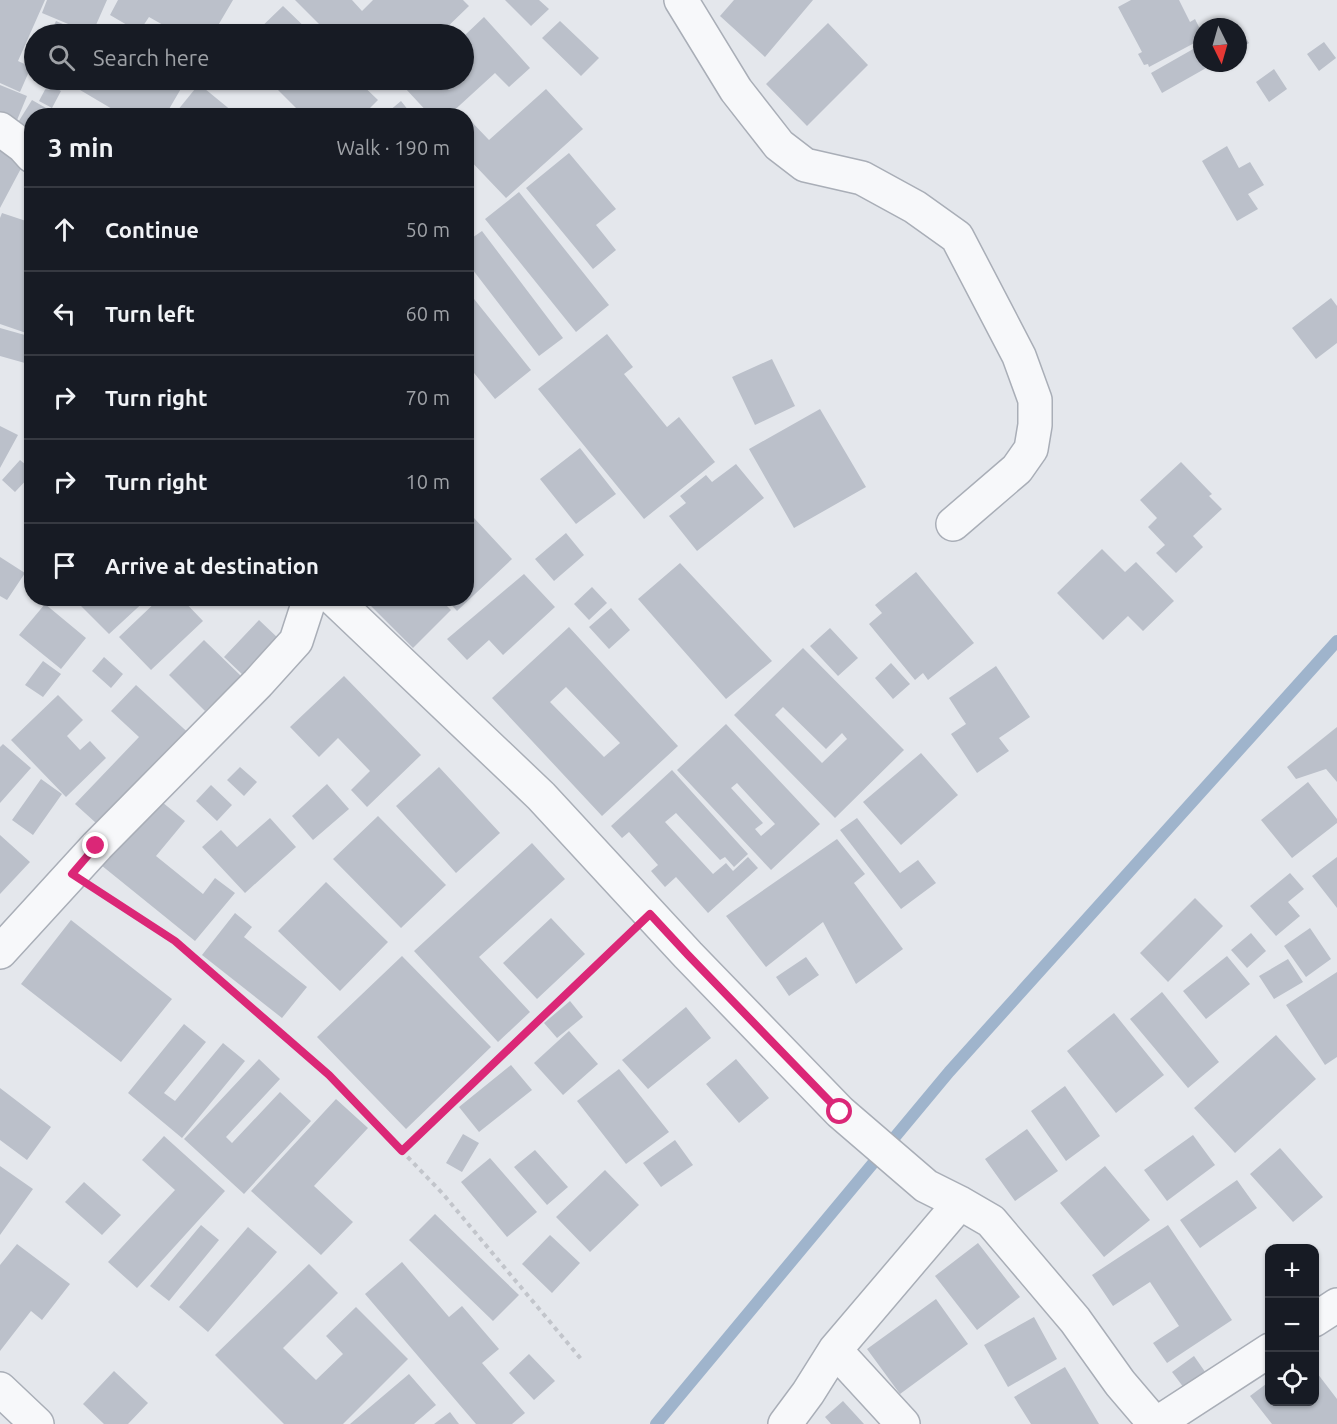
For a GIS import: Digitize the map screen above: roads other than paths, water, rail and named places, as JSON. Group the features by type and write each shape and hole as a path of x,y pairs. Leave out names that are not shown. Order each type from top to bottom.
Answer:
{"street":[{"path":"681,0 736,90 779,146 806,165 862,178 915,207 957,237 1019,356 1035,400 1035,425 1031,449 1017,469 953,524"},
{"path":"0,129 24,147"},
{"path":"0,952 96,846 258,683 296,641 307,606"},
{"path":"341,606 541,796 688,955 840,1112 926,1186 991,1221 1075,1320 1120,1383 1155,1424 1266,1352"},
{"path":"785,1424 835,1350 960,1203"},
{"path":"1319,1317 1337,1305"},
{"path":"835,1350 903,1424"},
{"path":"0,1389 33,1423"}],"waterway":[{"path":"656,1424 949,1072 1337,641"}]}
